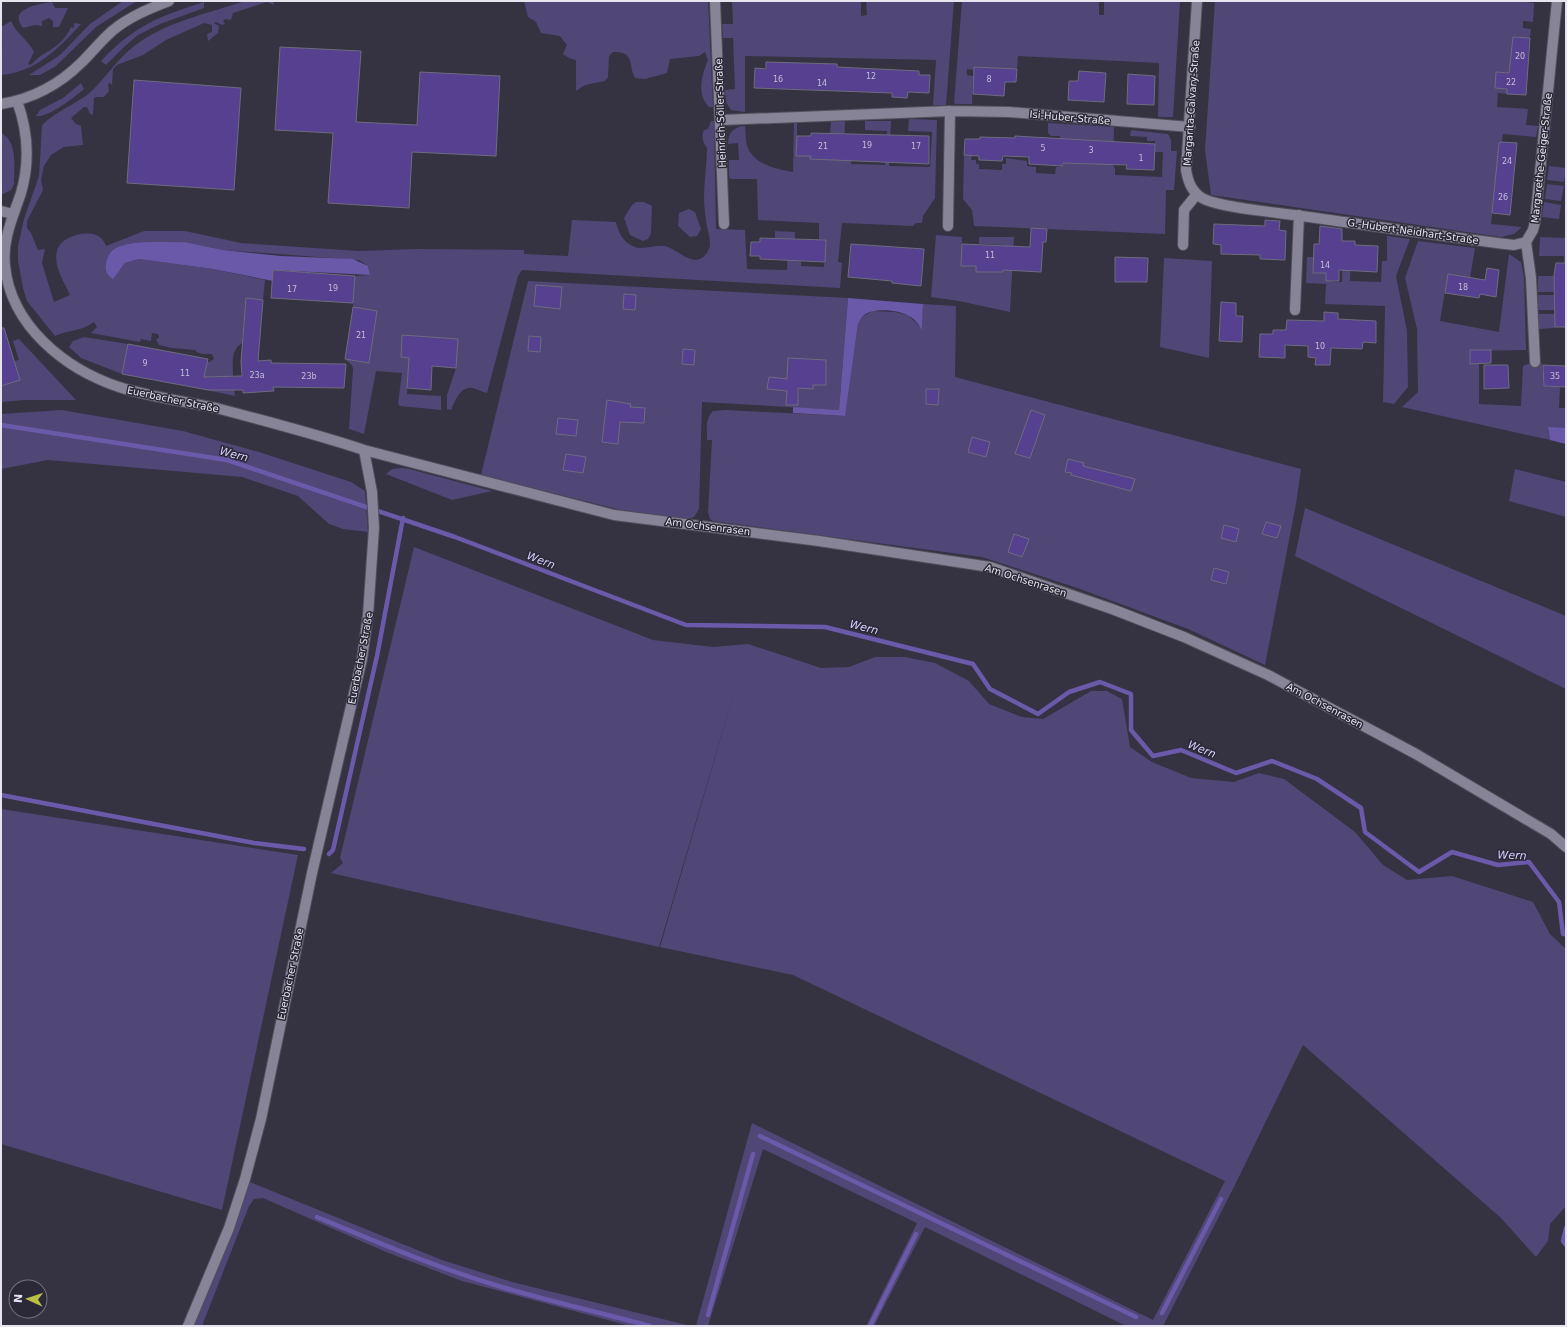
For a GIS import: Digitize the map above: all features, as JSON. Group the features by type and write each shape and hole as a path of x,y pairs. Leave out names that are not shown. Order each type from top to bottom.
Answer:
{"street":[{"path":"1,104 17,101 37,94 63,79 113,31 132,16 169,1"},
{"name":"Heinrich-Söller-Straße","path":"716,1 724,224"},
{"name":"Margarita-Calvary-Straße","path":"1197,1 1186,170 1187,180 1191,188 1197,194"},
{"name":"Margarethe-Geiger-Straße","path":"1526,242 1533,230 1535,222 1557,1"},
{"name":"Euerbacher Straße","path":"17,101 25,131 26,158 24,182 13,214 5,252 6,276 21,315 33,331 53,350 76,368 97,379 120,388 266,421 364,450 372,492 374,528 368,615 362,659 312,873 261,1119 245,1179 229,1228 188,1326"},
{"path":"948,226 950,111"},
{"name":"Isi-Huber-Straße","path":"720,120 950,111 1008,112 1190,127"},
{"path":"1183,245 1184,210 1197,194"},
{"name":"G.-Hubert-Neidhart-Straße","path":"1197,194 1209,201 1223,204 1514,245 1520,245 1526,242"},
{"path":"1,211 13,214"},
{"path":"1295,310 1299,215"},
{"path":"1526,242 1531,278 1535,362"},
{"name":"Am Ochsenrasen","path":"364,450 614,515 796,538 990,567 1112,609 1184,637 1268,675 1416,754 1550,834 1566,847"}],"shaded area":[{"path":"123,1 137,1 96,27 56,66 40,75 29,75 60,55 90,24"},
{"path":"245,1 273,1 274,5 267,2 233,13 231,20 225,19 223,21 225,24 222,25 216,22 214,23 219,26 218,33 208,41 207,34 212,32 212,25 204,23 166,40 143,55 117,65 113,69 112,85 110,83 108,84 109,91 104,97 94,98 93,115 90,114 87,107 84,107 71,118 76,124 81,126 83,145 64,147 51,155 44,166 41,180 43,190 27,221 27,228 31,233 38,250 45,249 42,263 54,302 70,295 56,262 59,246 69,238 83,234 96,235 102,239 106,246 144,231 185,231 241,243 359,251 416,249 524,250 524,254 568,256 572,220 616,222 621,236 631,245 641,248 665,246 687,258 698,260 708,251 710,244 704,200 707,148 704,144 703,132 704,130 708,129 711,121 714,121 716,229 745,230 747,269 787,270 788,239 775,238 775,231 795,232 794,261 801,261 801,266 824,267 826,240 819,239 819,223 758,220 757,179 731,179 729,177 729,160 739,160 738,143 728,144 730,133 735,129 745,126 748,148 751,154 761,162 793,172 794,123 797,123 797,156 811,156 811,159 835,160 830,134 831,122 845,121 844,154 852,155 851,164 885,165 887,131 865,130 865,121 891,121 889,166 930,167 932,132 908,131 909,119 937,120 935,198 923,216 922,223 916,223 913,226 842,223 838,262 842,263 840,288 522,270 518,276 487,393 472,388 464,389 458,395 451,410 447,409 447,395 456,368 402,335 401,357 409,358 407,394 441,396 441,410 400,406 398,404 402,373 376,371 364,434 349,429 353,369 352,365 345,359 369,362 377,311 353,307 355,276 370,275 368,266 359,260 223,250 196,245 167,243 138,244 112,251 120,270 125,263 139,259 213,269 265,280 263,300 246,299 242,343 238,346 234,354 233,376 222,377 234,390 235,396 202,389 207,363 214,359 212,354 203,354 198,353 195,350 159,345 156,339 159,337 158,334 152,333 151,341 141,339 140,342 91,333 97,327 94,322 80,329 55,336 27,301 18,261 18,246 24,219 39,176 42,126 50,118 87,95 133,47 145,39 172,25"},
{"path":"524,1 708,1 713,107 709,107 705,102 701,90 702,78 708,60 705,52 699,56 670,59 667,73 645,79 635,78 628,56 620,52 613,52 609,56 608,77 605,81 585,85 576,91 576,60 563,54 567,45 560,36 541,33 536,22 528,17"},
{"path":"732,1 861,1 861,16 867,15 866,1 954,1 946,105 933,105 936,60 745,56 745,112 731,110 726,102 725,90 735,89 733,38 723,38 722,24 733,24"},
{"path":"962,1 1099,1 1099,15 1104,15 1104,1 1180,1 1173,117 1158,117 1159,63 1018,56 1017,69 974,67 974,70 967,69 967,75 973,76 972,104 954,103"},
{"path":"1215,1 1518,1 1534,3 1533,22 1523,21 1523,28 1531,29 1530,38 1513,37 1509,73 1496,72 1495,87 1507,89 1507,94 1498,93 1497,107 1528,109 1526,125 1538,126 1536,137 1503,134 1501,149 1499,149 1491,224 1522,227 1514,234 1501,237 1211,195 1205,150"},
{"path":"52,2 55,8 68,8 59,27 53,27 53,21 49,18 42,21 42,26 35,25 23,28 19,21 19,16 22,12 33,6"},
{"path":"204,2 204,8 160,24 138,35 106,65 101,61 136,30 173,12"},
{"path":"11,21 13,26 34,52 28,64 30,65 59,44 69,32 71,27 74,28 74,23 81,24 46,58 25,69 14,73 1,75 1,27"},
{"path":"81,83 84,89 68,102 47,114 36,116 40,110 63,98"},
{"path":"1048,123 1114,127 1113,165 1115,168 1115,175 1162,177 1163,152 1155,152 1155,141 1147,141 1147,137 1130,136 1131,130 1168,134 1171,140 1171,151 1177,151 1174,190 1166,190 1165,234 974,226 972,210 963,199 964,155 972,156 971,160 976,160 976,164 979,164 979,169 1002,170 1002,164 1006,164 1006,158 1027,161 1027,166 1036,167 1036,173 1055,174 1056,167 1064,166 1064,159 1105,164 1105,141 1060,139 1060,136 1051,136 1048,133"},
{"path":"1,133 10,142 13,148 15,183 11,190 1,195"},
{"path":"1549,166 1566,168 1564,182 1547,180"},
{"path":"1547,184 1564,186 1561,201 1545,199"},
{"path":"636,202 644,202 652,206 651,234 648,239 643,241 630,235 624,218 632,205"},
{"path":"1544,202 1561,205 1559,219 1542,217"},
{"path":"689,209 695,212 701,229 697,236 690,237 678,226 679,213"},
{"path":"1566,233 1566,265 1564,265 1564,256 1539,256 1540,237 1565,238"},
{"path":"936,235 962,237 961,266 976,266 976,272 1003,272 1004,245 979,244 979,237 1014,237 1010,312 959,301 931,297"},
{"path":"1387,236 1410,239 1396,276 1407,331 1408,387 1394,404 1383,402 1385,306 1325,304 1326,284 1306,283 1307,257 1314,257 1313,273 1331,273 1331,282 1342,282 1343,241 1348,241 1351,258 1350,281 1381,282 1382,261 1387,261"},
{"path":"1418,241 1475,248 1470,278 1448,274 1440,321 1499,332 1509,254 1521,262 1524,277 1526,350 1470,351 1470,364 1479,364 1479,404 1521,406 1523,366 1542,363 1544,386 1560,387 1559,408 1566,408 1566,428 1548,428 1550,440 1402,407 1418,392 1417,329 1405,278"},
{"path":"147,242 184,242 223,250 281,256 353,259 368,266 370,275 273,270 273,281 213,269 139,259 125,263 113,279 106,271 106,262 110,253 113,250 128,244"},
{"path":"1164,258 1212,261 1209,358 1160,347"},
{"path":"1538,276 1554,276 1554,292 1538,292"},
{"path":"528,281 848,298 839,410 702,402 699,509 694,517 689,519 621,510 481,475"},
{"path":"1538,295 1554,295 1554,310 1538,310"},
{"path":"848,298 923,304 922,330 913,319 899,312 879,310 867,313 858,324 845,416 793,413 793,407 839,410"},
{"path":"923,304 956,306 955,377 1301,469 1296,504 1265,665 1188,629 1080,589 982,557 713,521 710,519 708,512 712,440 707,440 707,428 710,414 713,411 726,410 844,416 858,324 863,316 873,311 895,312 908,315 922,329"},
{"path":"1538,314 1555,314 1555,328 1539,329"},
{"path":"84,337 128,344 122,374 81,358 69,347 73,341"},
{"path":"19,339 76,400 25,400 1,402 1,386 20,380 14,361 19,360 13,341"},
{"path":"62,410 183,431 259,452 351,482 365,491 368,532 343,529 329,524 298,496 242,477 48,460 1,469 1,414"},
{"path":"1548,427 1566,428 1566,444 1550,440"},
{"path":"402,468 492,491 452,500 386,474 392,469"},
{"path":"1515,469 1566,482 1566,517 1509,501"},
{"path":"1305,508 1566,616 1566,689 1295,556"},
{"path":"414,547 653,640 713,647 748,644 821,668 849,667 875,657 905,657 935,663 969,681 989,704 1022,717 1043,719 1091,691 1107,691 1122,699 1130,747 1152,762 1191,778 1234,782 1259,773 1284,779 1355,832 1383,865 1407,880 1452,876 1533,902 1550,934 1566,949 1566,1206 1550,1224 1548,1241 1536,1257 1501,1218 1303,1045 1235,1185 1163,1326 1126,1326 925,1227 874,1326 866,1326 917,1223 763,1149 708,1326 696,1326 752,1123 1153,1320 1225,1181 793,975 660,947 737,682 659,947 331,873 343,863 340,858"},
{"path":"1,809 298,855 222,1210 1,1144"},
{"path":"245,1180 442,1260 512,1282 691,1326 630,1326 462,1281 386,1252 263,1198 254,1199 249,1206 202,1326 189,1326"}],"building":[{"path":"1513,37 1530,38 1526,95 1507,94 1507,89 1495,88 1496,72 1509,73"},
{"path":"280,47 361,51 356,122 417,125 420,72 500,76 496,156 412,152 409,208 328,203 333,133 275,130"},
{"path":"766,62 837,64 837,67 919,71 919,75 930,75 929,93 908,92 907,98 892,97 892,93 754,88 755,68 766,69"},
{"path":"974,67 1017,69 1016,82 1005,82 1004,96 973,94"},
{"path":"1079,71 1106,73 1104,102 1068,100 1069,81 1078,81"},
{"path":"1128,74 1155,76 1154,105 1127,104"},
{"path":"134,80 241,88 234,190 127,183"},
{"path":"811,133 929,136 929,164 810,159 811,156 796,156 797,136 811,136"},
{"path":"1015,136 1155,144 1154,170 1126,169 1127,165 1063,163 1063,166 1029,164 1029,157 1003,156 1002,161 979,160 979,156 964,155 965,139 980,139 980,137 1015,138"},
{"path":"1499,143 1517,143 1510,215 1492,213"},
{"path":"1265,220 1280,221 1279,230 1286,231 1285,260 1260,259 1260,255 1221,254 1221,245 1213,244 1214,224 1265,226"},
{"path":"1320,226 1342,229 1342,241 1355,241 1355,245 1378,246 1377,272 1339,270 1339,281 1326,281 1326,273 1313,273 1314,244 1319,244"},
{"path":"1031,228 1047,229 1046,242 1043,242 1041,272 1003,270 1003,272 976,272 976,266 961,266 962,244 1030,247"},
{"path":"760,238 826,240 825,262 760,259 760,256 750,256 751,242 760,242"},
{"path":"851,244 924,249 921,286 892,283 892,281 848,277"},
{"path":"1115,257 1148,258 1147,282 1115,282"},
{"path":"1556,263 1566,263 1566,327 1555,327 1554,275"},
{"path":"1487,268 1499,270 1496,297 1480,294 1479,298 1445,293 1448,274 1485,280"},
{"path":"273,270 355,276 353,303 271,298"},
{"path":"536,285 562,287 560,309 534,306"},
{"path":"624,294 636,295 635,310 623,309"},
{"path":"246,298 263,300 258,361 271,360 271,363 346,364 344,388 273,387 274,391 243,393 243,390 208,390 122,374 128,344 208,359 204,377 242,376 241,362"},
{"path":"1221,302 1236,303 1236,316 1243,316 1242,342 1219,341"},
{"path":"353,307 377,311 369,363 345,359"},
{"path":"1324,312 1338,313 1338,319 1376,321 1376,343 1363,342 1362,349 1331,348 1330,365 1315,365 1316,358 1308,357 1308,346 1285,345 1285,358 1259,357 1260,334 1273,334 1273,330 1286,330 1287,320 1324,321"},
{"path":"1,328 4,328 20,380 1,386"},
{"path":"402,335 458,339 456,368 432,366 431,390 407,388 409,358 401,357"},
{"path":"529,336 541,337 540,352 528,351"},
{"path":"683,349 695,350 694,365 682,364"},
{"path":"1470,350 1491,350 1491,363 1470,364"},
{"path":"788,358 826,360 826,385 813,385 813,389 798,388 798,405 786,405 787,391 767,389 769,377 787,379"},
{"path":"1484,365 1508,365 1509,388 1484,389"},
{"path":"1543,365 1566,366 1566,387 1544,386"},
{"path":"926,389 939,389 938,405 926,404"},
{"path":"607,400 631,404 630,407 645,408 644,423 620,422 618,444 602,442"},
{"path":"1031,410 1045,415 1030,458 1015,454"},
{"path":"558,418 578,420 576,436 556,434"},
{"path":"972,437 990,442 986,457 968,452"},
{"path":"566,454 586,457 583,473 563,470"},
{"path":"1068,459 1084,463 1083,466 1135,479 1131,491 1071,475 1072,473 1065,472"},
{"path":"1266,522 1281,526 1277,538 1262,534"},
{"path":"1224,525 1239,529 1236,542 1221,538"},
{"path":"1014,534 1029,539 1022,557 1008,552"},
{"path":"1214,568 1229,572 1226,584 1211,580"}],"waterway":[{"name":"Wern","path":"1,425 227,460 455,537 686,625 825,627 973,664 990,689 1038,714 1069,692 1100,682 1131,694 1131,730 1153,756 1181,750 1236,773 1272,761 1317,779 1361,808 1365,832 1419,872 1452,852 1498,865 1529,862 1559,902 1563,934 1566,934"},
{"path":"329,854 333,850 377,656 403,518"},
{"path":"1,795 254,843 304,849"},
{"path":"760,1136 1136,1317"},
{"path":"708,1315 753,1154"},
{"path":"1162,1313 1221,1199"},
{"path":"317,1217 410,1255 481,1281 650,1326"},
{"name":"Wern","path":"1566,1228 1563,1241 1566,1245"},
{"path":"870,1326 916,1234"}]}
